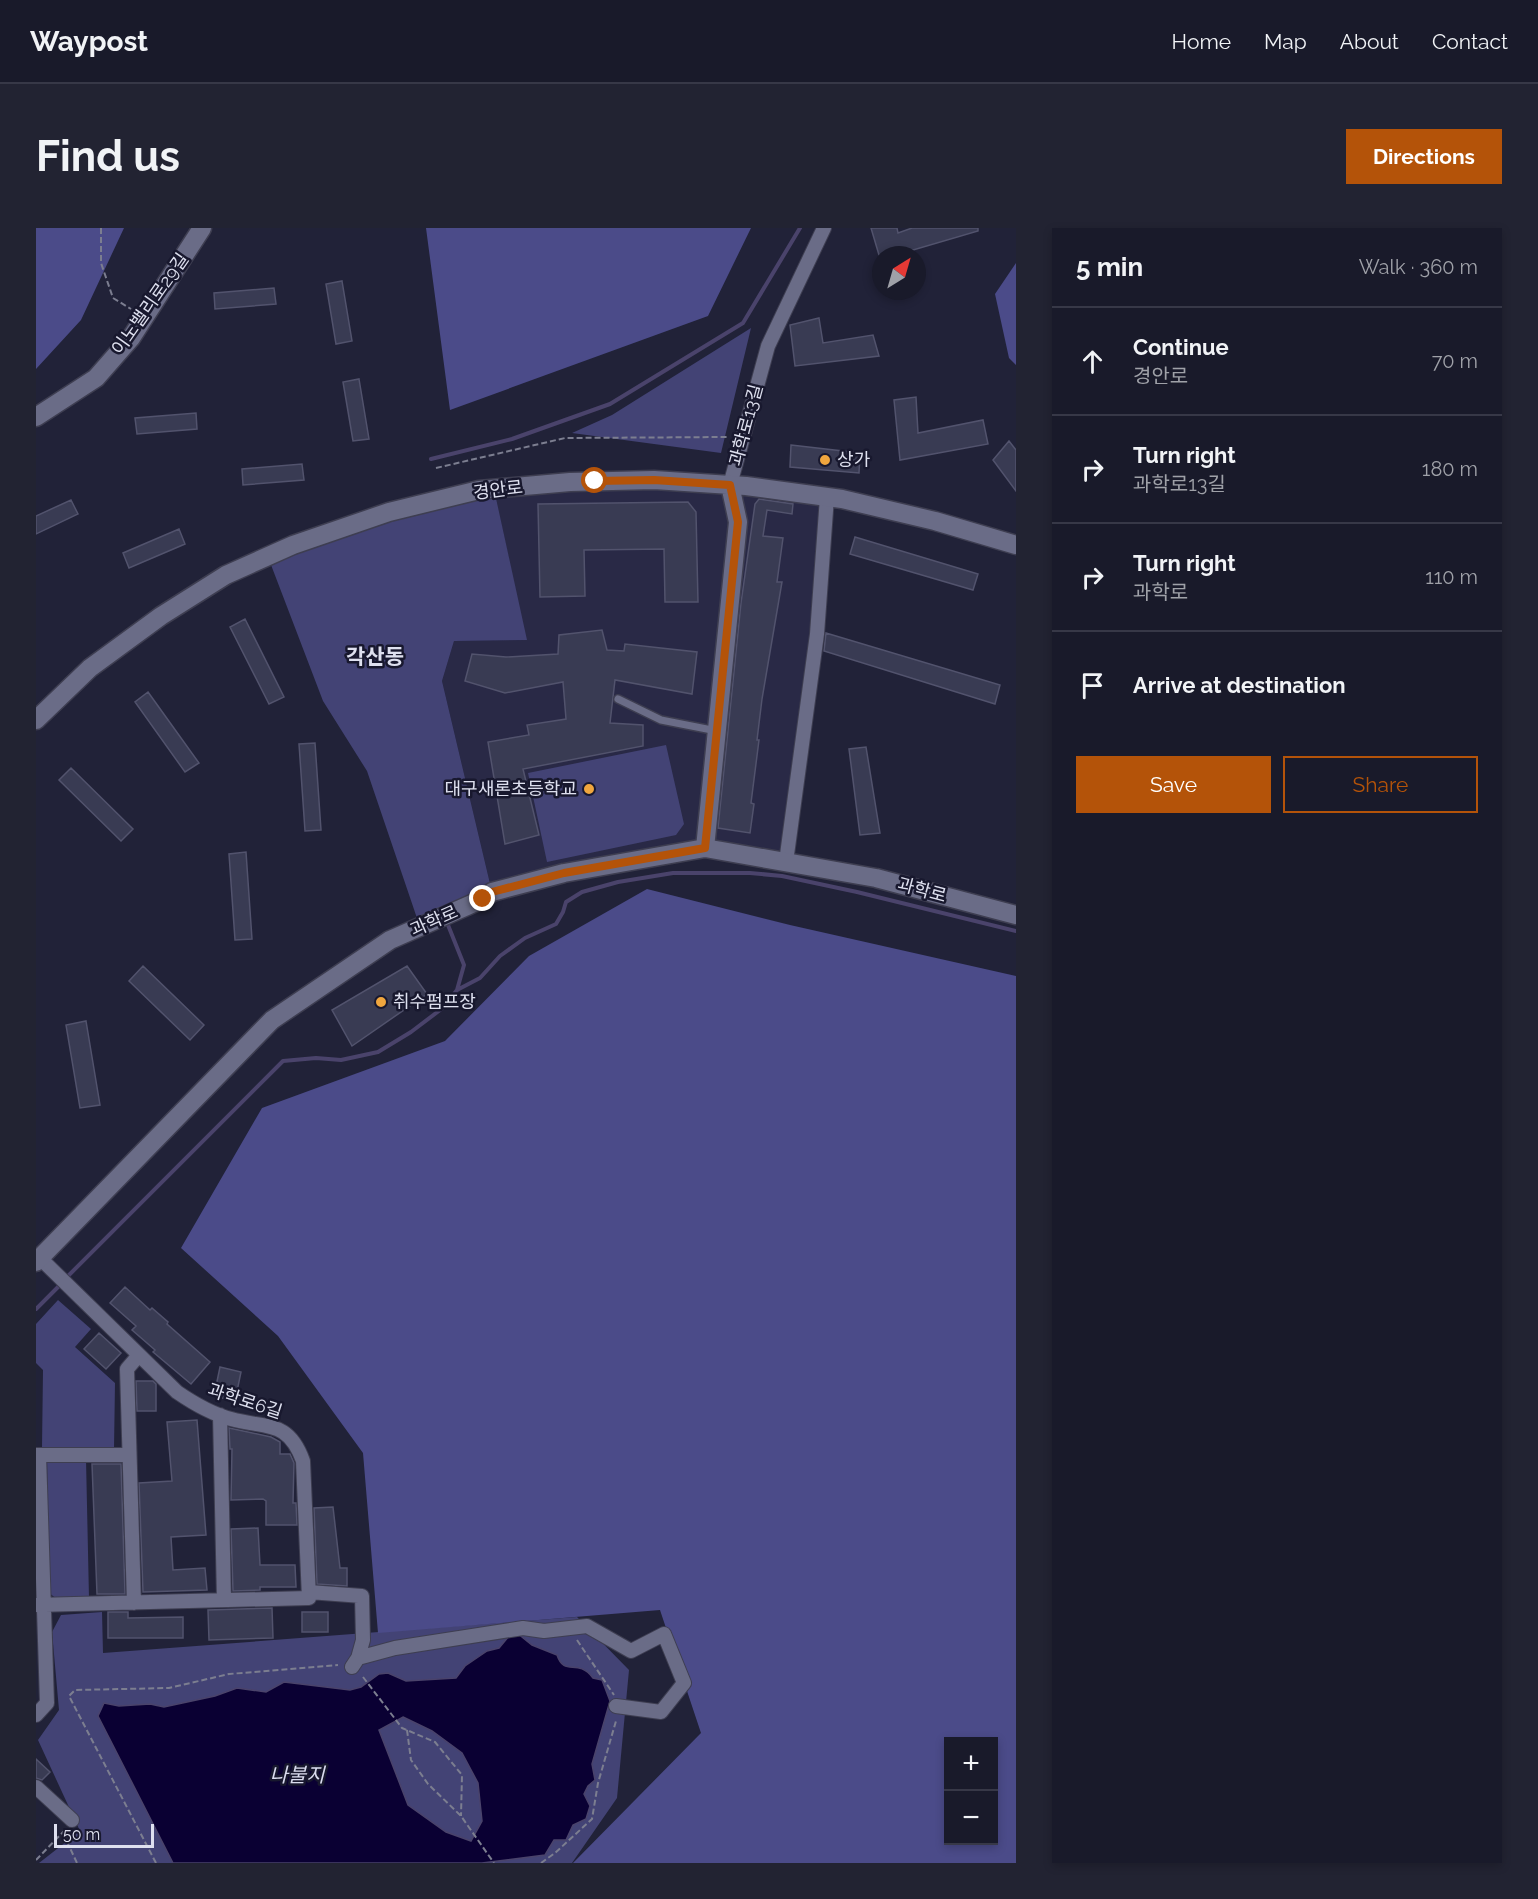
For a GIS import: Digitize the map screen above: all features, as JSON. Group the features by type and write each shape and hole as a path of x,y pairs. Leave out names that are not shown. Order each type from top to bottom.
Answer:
{"street":[{"name":"이노밸리로29길","path":"36,417 96,378 131,338 202,228"},
{"name":"과학로13길","path":"705,848 738,522 730,485 768,346 824,228"},
{"name":"경안로","path":"36,720 90,668 161,616 225,575 304,541 389,512 479,490 570,482 654,480 730,485 827,497 935,521 1016,545"},
{"path":"786,862 817,634 827,497"},
{"name":"과학로","path":"38,1260 272,1020 390,940 483,899 492,892 564,873 705,848 876,878 1016,915"},
{"name":"과학로6길","path":"38,1260 177,1392 220,1415 276,1428 291,1438 298,1447 303,1461 309,1595"},
{"path":"134,1603 127,1369 139,1354"},
{"path":"220,1415 224,1600"},
{"path":"36,1715 47,1703 39,1605 37,1455 129,1455"},
{"path":"39,1605 224,1600 309,1595 362,1596 363,1640 355,1662"},
{"path":"355,1662 395,1648 523,1628 544,1631 587,1626 631,1651 664,1634 684,1683 661,1712 616,1706"},
{"path":"36,1787 72,1820"}],"lane":[{"path":"618,699 661,720 717,731"}],"path":[{"path":"101,228 101,262 113,298 144,318"},
{"path":"436,468 565,438 743,437"},
{"path":"541,1863 592,1819 601,1772 618,1713 613,1691 573,1635"},
{"path":"156,1863 69,1696 75,1690 169,1688 229,1674 355,1662"},
{"path":"364,1679 402,1728 435,1742 462,1775 461,1816"},
{"path":"407,1730 411,1760 428,1784 461,1816 494,1863"},
{"path":"36,1860 63,1833 72,1820"},
{"path":"63,1833 77,1863"}],"shaded area":[{"path":"36,228 124,228 81,320 36,369"},
{"path":"426,228 751,228 708,316 450,410"},
{"path":"1016,263 1016,365 1009,358 995,294"},
{"path":"751,328 721,453 572,433 612,415"},
{"path":"570,482 827,497 786,862 705,848 492,892 442,681 454,641 526,640 494,489"},
{"path":"494,489 527,640 454,641 442,681 492,892 420,927 367,771 323,701 268,557"},
{"path":"666,745 684,824 676,835 547,862 528,773"},
{"path":"647,889 790,925 1016,976 1016,1863 573,1863 701,1733 660,1610 378,1633 363,1453 278,1336 181,1248 262,1108 445,1041 529,956"},
{"path":"58,1300 91,1329 75,1347 115,1383 114,1449 42,1447 43,1370 36,1363 36,1324"},
{"path":"86,1459 89,1598 57,1599 49,1593 47,1460"},
{"path":"102,1612 103,1653 577,1617 629,1670 617,1798 572,1863 39,1863 80,1831 38,1740 59,1710 52,1632 61,1615"}],"water":[{"name":"나불지","path":"517,1633 532,1645 557,1655 564,1665 582,1669 593,1678 602,1680 610,1701 592,1764 595,1780 584,1794 590,1806 586,1819 573,1825 566,1840 554,1840 545,1855 482,1863 173,1863 98,1716 104,1703 119,1706 150,1704 164,1707 215,1696 237,1688 266,1692 284,1682 350,1690 361,1687 379,1674 388,1673 406,1681 456,1678 465,1666 487,1651 499,1648 509,1636","holes":["403,1717 432,1731 462,1753 478,1783 482,1821 471,1841 446,1832 408,1805 379,1730"]}],"building":[{"path":"871,228 897,228 898,233 912,228 978,228 978,231 926,246 876,246"},
{"path":"342,281 352,341 336,344 326,284"},
{"path":"274,288 276,304 215,309 214,293"},
{"path":"819,318 823,343 873,335 879,356 795,366 790,325"},
{"path":"359,379 369,439 353,441 343,382"},
{"path":"916,397 918,433 983,420 988,444 900,460 894,400"},
{"path":"196,413 197,429 137,434 135,418"},
{"path":"1009,441 1016,450 1016,491 993,460"},
{"name":"상가","path":"791,445 860,453 859,473 790,467"},
{"path":"302,464 304,480 243,485 242,469"},
{"path":"759,499 793,504 792,514 767,510 763,536 783,538 777,582 782,582 762,699 750,833 718,828 741,603 755,504"},
{"path":"71,500 78,514 36,534 36,516"},
{"path":"688,502 696,512 698,602 665,602 664,549 584,550 585,596 540,597 538,504"},
{"path":"179,529 185,544 129,568 123,553"},
{"path":"855,537 978,574 973,590 850,554"},
{"path":"245,619 284,697 269,704 230,627"},
{"path":"602,630 607,650 624,651 625,644 697,652 692,694 615,680 610,723 643,725 643,746 523,769 539,835 505,844 488,742 529,735 527,725 566,719 563,682 505,693 465,681 472,654 506,657 558,654 559,635"},
{"path":"826,633 1000,685 995,704 824,651"},
{"path":"148,692 199,763 185,772 135,702"},
{"path":"315,743 321,830 305,831 299,744"},
{"path":"866,747 880,833 860,835 849,749"},
{"path":"71,768 133,829 121,841 59,780"},
{"path":"246,852 252,939 235,940 229,854"},
{"path":"143,966 204,1025 190,1040 129,981"},
{"name":"취수펌프장","path":"407,966 427,994 352,1046 332,1010"},
{"path":"86,1021 100,1105 80,1108 66,1025"},
{"path":"125,1287 150,1310 152,1308 168,1322 167,1324 210,1362 191,1384 153,1352 155,1350 132,1330 136,1326 110,1303"},
{"path":"99,1333 121,1353 106,1369 84,1349"},
{"path":"220,1367 241,1372 235,1401 214,1396"},
{"path":"136,1381 153,1381 156,1384 156,1411 137,1411"},
{"path":"197,1420 206,1535 171,1537 173,1570 205,1568 207,1590 143,1592 139,1483 172,1481 167,1422"},
{"path":"229,1428 271,1437 280,1442 280,1454 290,1454 294,1463 293,1503 296,1503 297,1525 266,1525 266,1501 263,1499 231,1500 232,1449 230,1449"},
{"path":"92,1464 121,1464 125,1594 97,1594"},
{"path":"333,1507 340,1568 347,1568 347,1586 317,1584 314,1508"},
{"path":"258,1528 260,1565 295,1565 296,1587 260,1587 260,1590 233,1591 231,1529"},
{"path":"272,1608 273,1638 209,1640 208,1610"},
{"path":"108,1612 128,1612 128,1618 183,1617 183,1638 108,1638"},
{"path":"302,1612 328,1612 328,1632 302,1632"},
{"path":"36,1759 50,1772 42,1780 36,1778"}],"waterway":[{"path":"431,459 512,439 610,404 743,323 800,228"},
{"path":"66,1278 283,1061 316,1058 341,1060 378,1052 411,1032 444,1007 457,990 480,978 500,956 525,938 556,924 566,902 582,892 618,882 673,873 750,873 782,876 857,892 1016,931"},
{"path":"446,920 464,965 457,990"},
{"path":"36,1309 61,1284"}],"place":[{"name":"상가","path":"825,460"},
{"name":"대구새론초등학교","path":"589,789"},
{"name":"취수펌프장","path":"381,1002"}],"district":[{"name":"각산동","path":"375,657"}],"route":[{"path":"483,899 492,892 564,873 705,848 738,522 730,485 654,480 595,481"}]}
